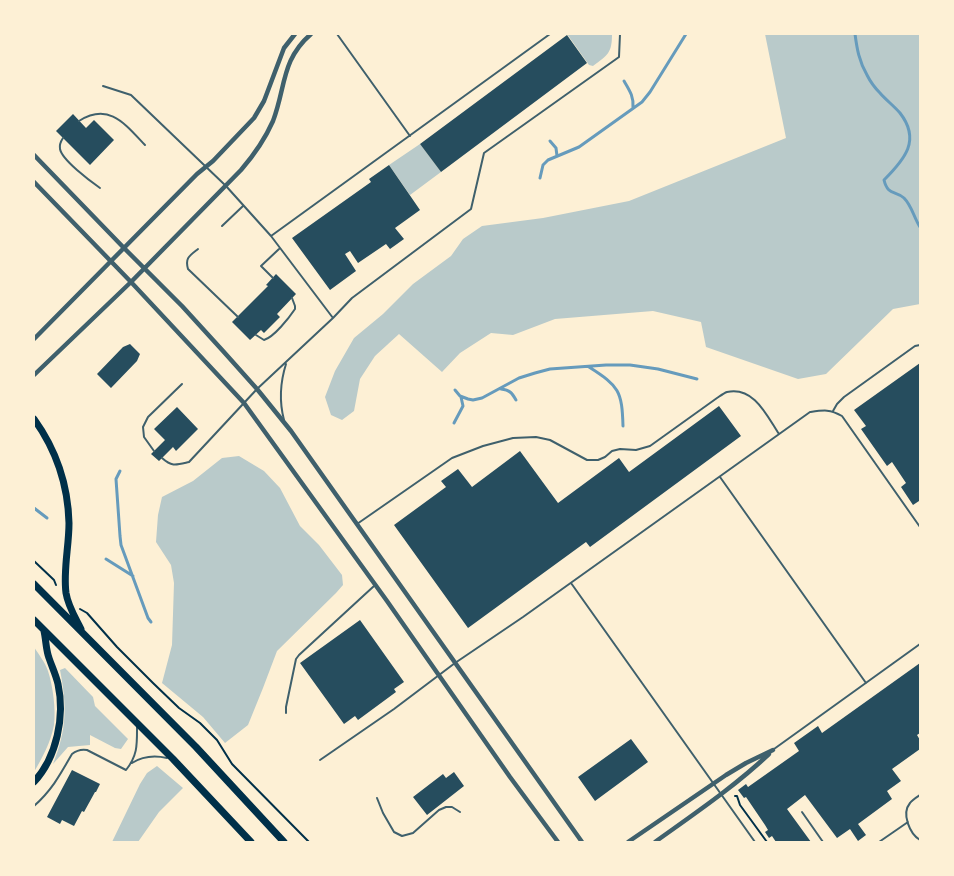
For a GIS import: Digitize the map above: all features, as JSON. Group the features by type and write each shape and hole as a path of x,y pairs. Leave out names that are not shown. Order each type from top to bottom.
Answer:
{"highway":[{"path":"34,419 51,444 61,469 68,505 69,522 66,593 83,634"},
{"path":"34,584 196,747 284,842"},
{"path":"34,620 173,759 251,842"},
{"path":"34,782 51,754 58,733 60,718 58,685 48,657 44,630"}],"street":[{"path":"34,339 254,118 264,101 284,48 295,34"},
{"path":"34,375 131,282 242,170 264,138 273,120 293,55 311,34"},
{"path":"34,155 182,306 258,389 357,524 582,842"},
{"path":"34,182 244,403 558,842"},
{"path":"628,842 714,783 746,763 773,750"},
{"path":"655,842 721,794 773,750"}],"lane":[{"path":"337,34 410,136"},
{"path":"270,236 550,34"},
{"path":"162,458 171,465 188,462 258,389 352,298 471,209 484,153 619,57 620,34"},
{"path":"104,86 131,95 226,186 280,248 333,318"},
{"path":"79,120 88,115 110,115 121,120 145,145"},
{"path":"62,138 59,144 62,153 86,178 100,188"},
{"path":"222,226 243,206"},
{"path":"274,278 261,266 280,248"},
{"path":"198,249 187,259 188,269 238,317"},
{"path":"256,335 264,340 268,339 276,331 295,309 292,298"},
{"path":"833,411 844,397 915,346 920,345"},
{"path":"285,424 280,392 287,362"},
{"path":"154,451 144,436 143,427 148,417 182,384"},
{"path":"357,524 452,458 483,446 513,438 536,437 550,440 587,460 598,460 612,451 620,449 636,450 650,446 727,392 748,394 755,399 779,434"},
{"path":"320,760 810,412 833,411 842,416 920,527"},
{"path":"720,477 866,683"},
{"path":"571,583 755,842"},
{"path":"286,713 296,659 376,585"},
{"path":"773,750 920,644"},
{"path":"34,806 54,786 76,750 87,750 126,770 136,754 137,724"},
{"path":"132,763 140,758 150,756 173,759"},
{"path":"920,795 910,802 906,814 916,838 920,840"},
{"path":"377,798 394,832 402,836 413,834 439,810 446,807 452,807 460,812"},
{"path":"802,812 823,842"},
{"path":"879,842 908,822"}],"path":[{"path":"34,561 54,580 58,588"},
{"path":"79,609 87,613 117,647 179,708 200,723 217,740 232,764 309,842"},
{"path":"735,796 737,796 740,805 766,842"}],"shaded area":[{"path":"567,34 612,34 610,50 606,56 593,66 589,65"},
{"path":"765,34 920,34 920,304 893,309 826,374 798,379 706,347 701,322 653,311 555,319 513,335 491,333 460,353 442,372 399,334 375,356 360,379 354,411 342,420 331,415 325,397 335,371 354,338 383,314 413,284 451,256 463,239 482,226 543,218 629,201 786,138"},
{"path":"420,144 441,172 410,195 389,165"},
{"path":"239,456 264,471 280,488 300,526 319,545 342,575 343,585 277,651 248,725 225,743 203,717 162,683 172,645 174,583 171,565 156,542 158,515 162,497 193,481 222,458"},
{"path":"34,647 48,671 53,691 55,712 51,738 34,772"},
{"path":"65,668 93,697 95,706 128,739 121,749 115,748 90,735 90,745 68,747 53,764 63,728 65,706 60,670"},
{"path":"157,766 183,788 159,812 138,842 112,842 140,784 147,773"}],"building":[{"path":"567,35 587,63 441,172 420,144"},
{"path":"73,114 86,128 94,120 114,140 90,165 56,131"},
{"path":"389,165 420,210 395,228 404,239 390,249 386,244 358,263 350,251 345,254 356,271 330,290 292,238 371,182 369,179"},
{"path":"276,274 296,294 277,314 280,317 264,333 261,330 250,340 232,322 268,286 266,285"},
{"path":"130,344 140,354 137,361 111,388 97,374 123,347"},
{"path":"920,363 920,503 919,501 913,505 901,487 906,483 892,462 887,466 861,429 866,426 854,410"},
{"path":"719,406 741,436 590,547 586,542 468,628 394,525 446,487 441,481 458,469 472,487 520,451 558,503 619,458 629,472"},
{"path":"177,407 198,429 176,451 173,447 159,461 151,454 165,440 154,429"},
{"path":"360,620 404,682 394,689 396,692 358,720 355,716 344,724 300,663"},
{"path":"920,663 920,733 917,735 920,740 920,749 892,769 901,781 887,791 892,799 858,824 866,835 858,841 850,829 837,838 805,795 787,809 811,842 776,842 772,836 769,838 765,832 768,830 765,825 746,797 744,798 738,790 746,784 748,787 799,751 794,743 818,726 822,733"},
{"path":"631,739 648,762 595,801 578,777"},
{"path":"72,770 100,784 74,826 62,820 60,824 47,817"},
{"path":"454,772 464,786 427,815 413,797 443,774 446,778"}],"waterway":[{"path":"540,178 543,165 548,160 579,147 642,102 686,34"},
{"path":"855,34 860,60 868,77 878,91 900,113 906,123 910,141 908,149 904,157 884,180 890,191 907,201 920,227"},
{"path":"624,81 630,91 633,108"},
{"path":"550,141 556,148 557,156"},
{"path":"455,390 460,396 473,400 482,398 519,378 550,369 606,365 630,365 658,369 697,379"},
{"path":"589,367 607,379 617,391 620,397 623,426"},
{"path":"501,389 510,392 516,400"},
{"path":"454,423 463,406 461,397"},
{"path":"120,471 116,479 121,545 151,622"},
{"path":"34,508 47,518"},
{"path":"106,559 133,576"}]}
